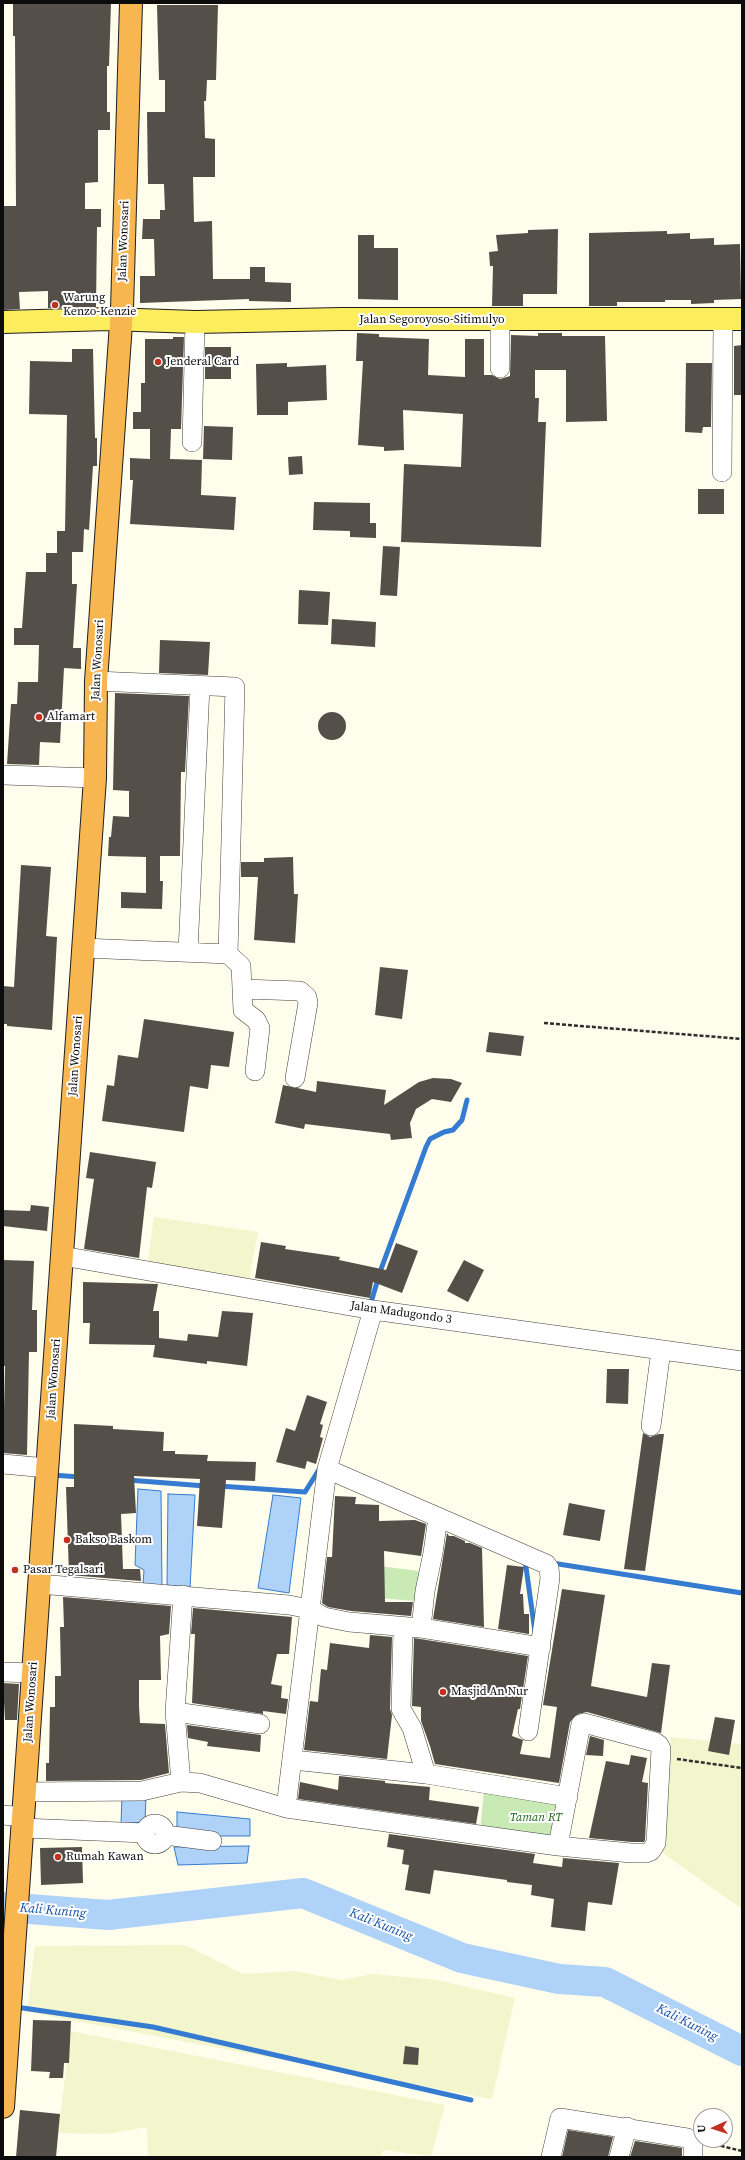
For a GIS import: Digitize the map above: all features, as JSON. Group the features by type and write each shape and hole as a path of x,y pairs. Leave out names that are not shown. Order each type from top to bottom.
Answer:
{"highway":[{"name":"Jalan Wonosari","path":"3,2107 9,2003 19,1877 16,1820 25,1792 95,778 96,681 121,319 131,3"}],"main road":[{"name":"Jalan Segoroyoso-Sitimulyo","path":"3,322 121,319 195,322 342,319 500,321 732,319"}],"street":[{"path":"722,472 732,319"},
{"path":"500,321 500,368"},
{"path":"192,442 195,322"},
{"path":"96,681 235,687 228,954"},
{"path":"188,952 200,686"},
{"path":"3,775 95,778"},
{"path":"83,948 228,954 241,966 243,1010 256,1020 260,1028 255,1071"},
{"path":"243,989 300,991 307,997 308,1003 295,1078"},
{"name":"Jalan Madugondo 3","path":"62,1256 373,1310 742,1362"},
{"path":"286,1808 327,1473 373,1310"},
{"path":"651,1426 661,1350"},
{"path":"3,1464 47,1473"},
{"path":"327,1473 438,1517 546,1564 550,1578 528,1731"},
{"path":"426,1774 412,1728 401,1710 412,1628 425,1591 433,1553 438,1517"},
{"path":"40,1584 289,1605 310,1609 335,1619 412,1628 540,1647"},
{"path":"181,1782 175,1712 183,1595"},
{"path":"3,1672 33,1673"},
{"path":"175,1712 260,1724"},
{"path":"25,1792 142,1791 181,1782 200,1783 286,1808 558,1846 646,1853 651,1851 656,1843 661,1749 655,1742 582,1723 558,1846"},
{"path":"293,1760 426,1774 568,1797"},
{"path":"16,1820 145,1833 145,1829 152,1823 160,1824 165,1830 165,1835 212,1841"},
{"path":"551,2157 559,2118 687,2138 693,2142 693,2157"},
{"path":"619,2157 626,2128"}],"path":[{"path":"544,1023 742,1039"},
{"path":"661,1757 742,1768"}],"green space":[{"path":"154,1217 258,1232 248,1284 147,1268"},
{"path":"363,1564 418,1571 422,1583 414,1601 358,1596"},
{"path":"671,1737 742,1744 742,1909 657,1849"},
{"name":"Taman RT","path":"484,1790 562,1799 555,1843 480,1832"},
{"path":"185,1945 243,1974 293,1971 342,1980 372,1974 437,1980 515,1998 492,2099 27,2012 35,1946"},
{"path":"71,2031 445,2105 431,2156 384,2150 379,2157 148,2157 147,2127 106,2134 58,2133"}],"water":[{"path":"138,1489 161,1491 162,1586 143,1585 144,1570 135,1565"},
{"path":"168,1494 195,1495 190,1588 167,1585"},
{"path":"273,1495 301,1498 289,1593 258,1588"},
{"path":"122,1796 146,1796 145,1822 121,1824"},
{"path":"177,1812 250,1819 250,1836 177,1836"},
{"path":"249,1846 247,1863 178,1865 174,1847"}],"building":[{"path":"13,3 111,3 109,66 107,66 107,112 110,112 110,130 98,130 98,182 85,183 85,209 101,209 101,227 97,227 96,307 48,308 48,291 19,292 20,309 3,310 3,206 16,206 15,36 13,36"},
{"path":"157,5 218,5 216,80 207,80 206,101 204,101 205,138 215,139 215,177 193,177 194,222 212,221 213,279 250,279 250,267 265,267 265,282 291,283 291,302 249,301 249,299 140,303 140,276 155,276 154,239 142,239 143,219 160,219 160,210 165,210 164,184 148,184 147,112 165,112 165,80 159,80"},
{"path":"558,229 557,294 523,294 523,306 492,306 493,266 490,266 489,252 498,251 496,235 528,233 528,230"},
{"path":"667,231 667,234 690,233 690,239 714,238 714,245 740,244 741,299 714,300 714,303 691,304 691,300 665,300 665,302 617,302 617,306 589,306 589,233"},
{"path":"358,235 374,235 374,248 398,248 398,300 358,299"},
{"path":"357,333 379,334 379,337 429,339 428,375 465,377 465,339 484,339 484,375 492,375 500,379 510,376 511,335 538,336 538,333 562,333 562,336 605,336 607,421 566,422 566,370 535,370 535,398 539,398 538,422 546,422 541,547 401,542 404,464 461,467 463,414 403,410 404,450 384,451 384,447 358,445 363,361 356,361"},
{"path":"173,337 184,337 181,429 171,429 170,459 202,460 201,495 236,497 234,530 130,524 133,480 130,480 130,458 150,459 150,429 133,429 133,412 141,412 141,383 145,383 145,339 173,339"},
{"path":"742,345 742,395 734,395 734,346"},
{"path":"205,347 231,347 231,379 205,379"},
{"path":"72,349 93,349 95,438 97,438 97,466 93,466 89,530 84,529 83,552 72,552 72,584 77,584 73,648 81,648 81,669 64,668 60,743 40,742 39,765 7,764 11,704 17,704 18,682 38,682 39,645 14,645 14,628 22,628 26,572 46,572 46,553 57,553 57,531 65,531 67,415 29,414 30,361 72,362"},
{"path":"287,363 287,367 326,365 327,400 288,402 288,415 257,415 256,364"},
{"path":"686,363 712,363 711,427 703,427 702,433 685,432"},
{"path":"204,426 233,427 232,460 203,459"},
{"path":"302,456 303,474 289,475 288,457"},
{"path":"698,489 724,489 724,514 698,514"},
{"path":"314,502 370,503 370,523 376,523 376,538 350,537 350,531 313,530"},
{"path":"383,546 400,547 397,596 380,595"},
{"path":"299,590 330,592 328,625 298,624"},
{"path":"332,619 376,622 375,647 331,644"},
{"path":"160,640 210,642 208,675 159,673"},
{"path":"115,693 189,696 185,772 181,772 180,856 160,856 160,881 163,881 162,909 121,908 121,892 146,893 146,857 108,856 109,837 111,837 113,816 129,817 129,791 113,790"},
{"path":"332,712 342,716 346,726 342,736 332,740 322,736 318,726 322,716"},
{"path":"293,857 294,894 298,894 295,943 254,940 258,877 241,877 241,862 264,862 264,858"},
{"path":"21,865 51,867 46,936 57,937 52,1030 7,1026 7,1024 3,1024 3,986 14,987"},
{"path":"380,967 408,970 402,1019 375,1015"},
{"path":"144,1019 234,1032 229,1067 211,1065 208,1089 190,1086 184,1132 102,1121 107,1085 114,1086 118,1055 138,1058"},
{"path":"489,1032 524,1036 521,1056 486,1052"},
{"path":"433,1078 451,1079 462,1083 451,1102 432,1099 416,1109 410,1123 412,1138 391,1140 390,1134 305,1124 304,1129 275,1123 283,1085 316,1092 317,1081 386,1090 384,1105 419,1082"},
{"path":"90,1152 156,1162 152,1188 147,1187 139,1258 84,1249 94,1179 86,1178"},
{"path":"31,1205 49,1207 47,1231 3,1226 3,1210 30,1211"},
{"path":"261,1242 286,1246 285,1249 340,1257 339,1260 386,1270 396,1243 418,1251 402,1293 373,1282 370,1298 255,1278"},
{"path":"3,1260 34,1261 32,1310 37,1310 37,1352 29,1352 27,1455 3,1453 5,1366 3,1366"},
{"path":"464,1260 484,1270 468,1302 447,1291"},
{"path":"83,1282 158,1284 153,1311 159,1311 159,1338 187,1341 188,1334 218,1337 222,1311 253,1313 247,1366 207,1361 207,1364 153,1357 155,1345 89,1344 90,1323 83,1323"},
{"path":"607,1369 629,1369 628,1404 606,1403"},
{"path":"307,1395 327,1402 320,1424 323,1425 320,1437 323,1438 316,1464 307,1461 305,1469 276,1462 286,1428 295,1431"},
{"path":"74,1424 113,1426 113,1429 164,1432 163,1451 175,1451 175,1454 208,1455 207,1461 256,1462 255,1481 226,1480 222,1528 197,1526 200,1479 134,1476 136,1513 121,1514 123,1569 140,1569 141,1581 69,1575 66,1487 74,1487"},
{"path":"643,1433 650,1437 664,1434 645,1571 624,1569"},
{"path":"335,1496 356,1497 355,1504 379,1505 379,1521 415,1520 426,1524 421,1556 384,1551 385,1602 413,1602 411,1616 351,1611 328,1607 322,1603 327,1557 332,1557"},
{"path":"569,1503 605,1510 600,1541 563,1535"},
{"path":"447,1533 449,1536 454,1536 465,1541 465,1543 470,1543 482,1548 484,1627 433,1619"},
{"path":"507,1565 524,1567 520,1594 523,1594 524,1614 529,1614 529,1634 498,1629"},
{"path":"562,1589 605,1595 591,1686 647,1697 652,1663 670,1665 661,1733 587,1712 578,1714 570,1722 559,1783 435,1764 421,1721 421,1707 412,1706 414,1638 528,1656 520,1709 518,1709 512,1736 523,1740 520,1754 550,1758 557,1707 543,1705"},
{"path":"63,1597 171,1606 169,1634 160,1636 161,1680 139,1680 140,1723 165,1724 169,1773 141,1780 46,1781 46,1763 49,1763 50,1707 55,1707 55,1676 61,1676 60,1627 64,1627"},
{"path":"193,1608 292,1617 289,1654 277,1654 271,1684 282,1686 281,1698 288,1699 286,1714 263,1711 263,1714 192,1703 195,1634 191,1634"},
{"path":"370,1635 392,1637 390,1709 392,1715 387,1759 304,1750 310,1701 318,1702 321,1669 327,1670 330,1643 369,1648"},
{"path":"3,1683 19,1684 17,1720 5,1720"},
{"path":"715,1717 735,1720 729,1755 708,1751"},
{"path":"187,1725 261,1735 260,1752 207,1746 208,1742 188,1738"},
{"path":"590,1736 604,1740 603,1756 586,1755"},
{"path":"631,1755 647,1758 642,1782 648,1783 644,1842 589,1838 606,1761 629,1765"},
{"path":"339,1776 385,1781 385,1783 430,1787 429,1800 479,1807 476,1824 298,1799 300,1782 338,1790"},
{"path":"389,1834 535,1854 533,1863 562,1867 563,1858 619,1863 612,1905 588,1902 585,1931 551,1927 554,1899 531,1895 532,1885 434,1870 430,1894 405,1890 409,1865 402,1864 404,1850 387,1847"},
{"path":"82,1847 83,1883 41,1885 40,1848"},
{"path":"33,2020 71,2021 69,2063 64,2063 63,2078 49,2078 50,2072 31,2071"},
{"path":"405,2046 419,2048 418,2065 403,2064"},
{"path":"20,2110 60,2114 56,2157 16,2157"},
{"path":"568,2130 613,2137 608,2157 562,2157"},
{"path":"635,2141 682,2148 682,2157 630,2157"}],"waterway":[{"path":"370,1306 380,1272 426,1147 430,1139 444,1132 453,1130 462,1120 467,1100"},
{"path":"219,1486 305,1492 320,1468"},
{"path":"52,1475 80,1477"},
{"path":"128,1480 205,1486"},
{"path":"525,1560 535,1632"},
{"path":"552,1563 742,1593"},
{"name":"Kali Kuning","path":"3,1907 108,1915 303,1893 462,1958 559,1979 605,1982 742,2051"},
{"path":"16,2007 153,2027 471,2100"}],"place":[{"name":"Warung Kenzo-Kenzie","path":"55,305"},
{"name":"Jenderal Card","path":"158,362"},
{"name":"Alfamart","path":"39,717"},
{"name":"Bakso Baskom","path":"67,1540"},
{"name":"Pasar Tegalsari","path":"15,1570"},
{"name":"Masjid An Nur","path":"443,1692"},
{"name":"Rumah Kawan","path":"58,1857"}]}
